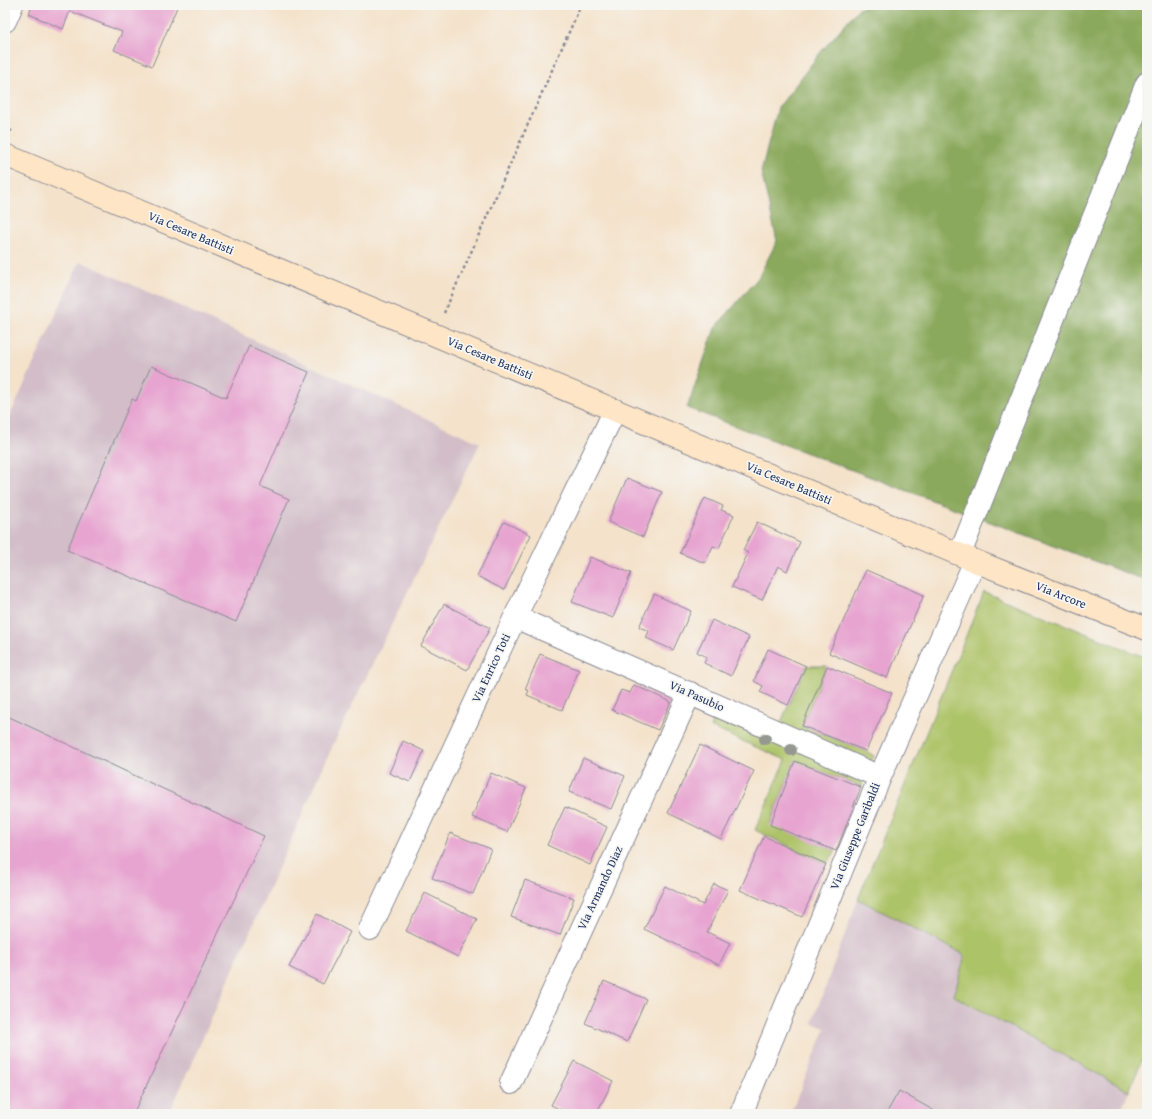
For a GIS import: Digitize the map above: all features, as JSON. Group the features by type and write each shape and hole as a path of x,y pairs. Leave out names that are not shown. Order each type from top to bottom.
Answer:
{"street":[{"path":"5,21 12,5"},
{"name":"Via Giuseppe Garibaldi","path":"741,1114 880,777 968,557 1147,83"},
{"name":"Via Cesare Battisti","path":"5,155 968,557"},
{"name":"Via Enrico Toti","path":"370,929 515,617 615,410"},
{"name":"Via Arcore","path":"968,557 1147,629"},
{"name":"Via Pasubio","path":"515,617 880,777"},
{"name":"Via Armando Diaz","path":"511,1083 690,693"}],"path":[{"path":"434,335 580,5"}],"shaded area":[{"path":"80,261 480,443 333,745 169,1114 5,1114 5,427"},
{"path":"858,899 965,955 954,997 1129,1091 1119,1114 790,1114 826,1028 812,1023"}],"green space":[{"path":"869,5 1147,5 1147,581 687,408 715,328 758,278 777,241 761,171 778,108 820,53 858,9"},
{"path":"984,592 1147,658 1147,1048 1129,1091 954,996 965,955 858,899"},
{"path":"806,666 827,666 802,726 866,751 874,756 861,787 795,761 770,824 836,851 826,864 755,830 786,760 710,727 720,706 777,731"}],"building":[{"path":"32,5 178,5 152,66 114,50 122,32 70,11 63,29 29,14"},
{"path":"249,346 309,372 260,486 289,499 236,622 67,550 132,399 136,401 151,366 226,398"},
{"path":"627,478 662,492 643,537 608,522"},
{"path":"705,498 723,506 721,510 734,515 719,548 713,546 705,563 680,553"},
{"path":"504,522 531,535 504,590 477,576"},
{"path":"757,522 800,542 787,571 778,566 762,600 732,587 748,553 743,550"},
{"path":"590,557 631,573 613,618 572,602"},
{"path":"866,570 924,595 887,678 829,653"},
{"path":"654,594 691,611 673,650 646,638 649,631 639,627"},
{"path":"444,604 490,628 467,670 421,646"},
{"path":"712,620 749,637 731,676 704,663 707,657 697,652"},
{"path":"768,649 806,666 788,705 760,692 763,686 754,681"},
{"path":"540,654 579,670 562,710 527,695 529,691 525,689"},
{"path":"827,666 892,693 866,751 802,726"},
{"path":"634,685 671,702 658,730 612,710 621,690 630,693"},
{"path":"5,715 264,836 133,1114 5,1114"},
{"path":"403,741 424,751 410,782 389,773"},
{"path":"700,745 754,771 721,839 668,813"},
{"path":"583,758 625,776 611,809 569,792"},
{"path":"795,761 861,787 836,851 770,825"},
{"path":"491,773 526,788 507,832 472,817"},
{"path":"565,807 607,827 590,865 547,845"},
{"path":"450,833 491,849 473,894 432,878"},
{"path":"764,836 826,864 802,917 740,890"},
{"path":"525,880 574,898 560,935 511,917"},
{"path":"714,884 728,890 707,932 730,943 719,965 644,929 665,886 703,905"},
{"path":"425,893 477,919 458,957 406,931"},
{"path":"317,914 350,932 323,984 289,967"},
{"path":"604,981 646,999 627,1042 585,1023"},
{"path":"574,1061 613,1081 596,1114 569,1114 551,1105"},
{"path":"899,1091 940,1114 886,1114"}]}
